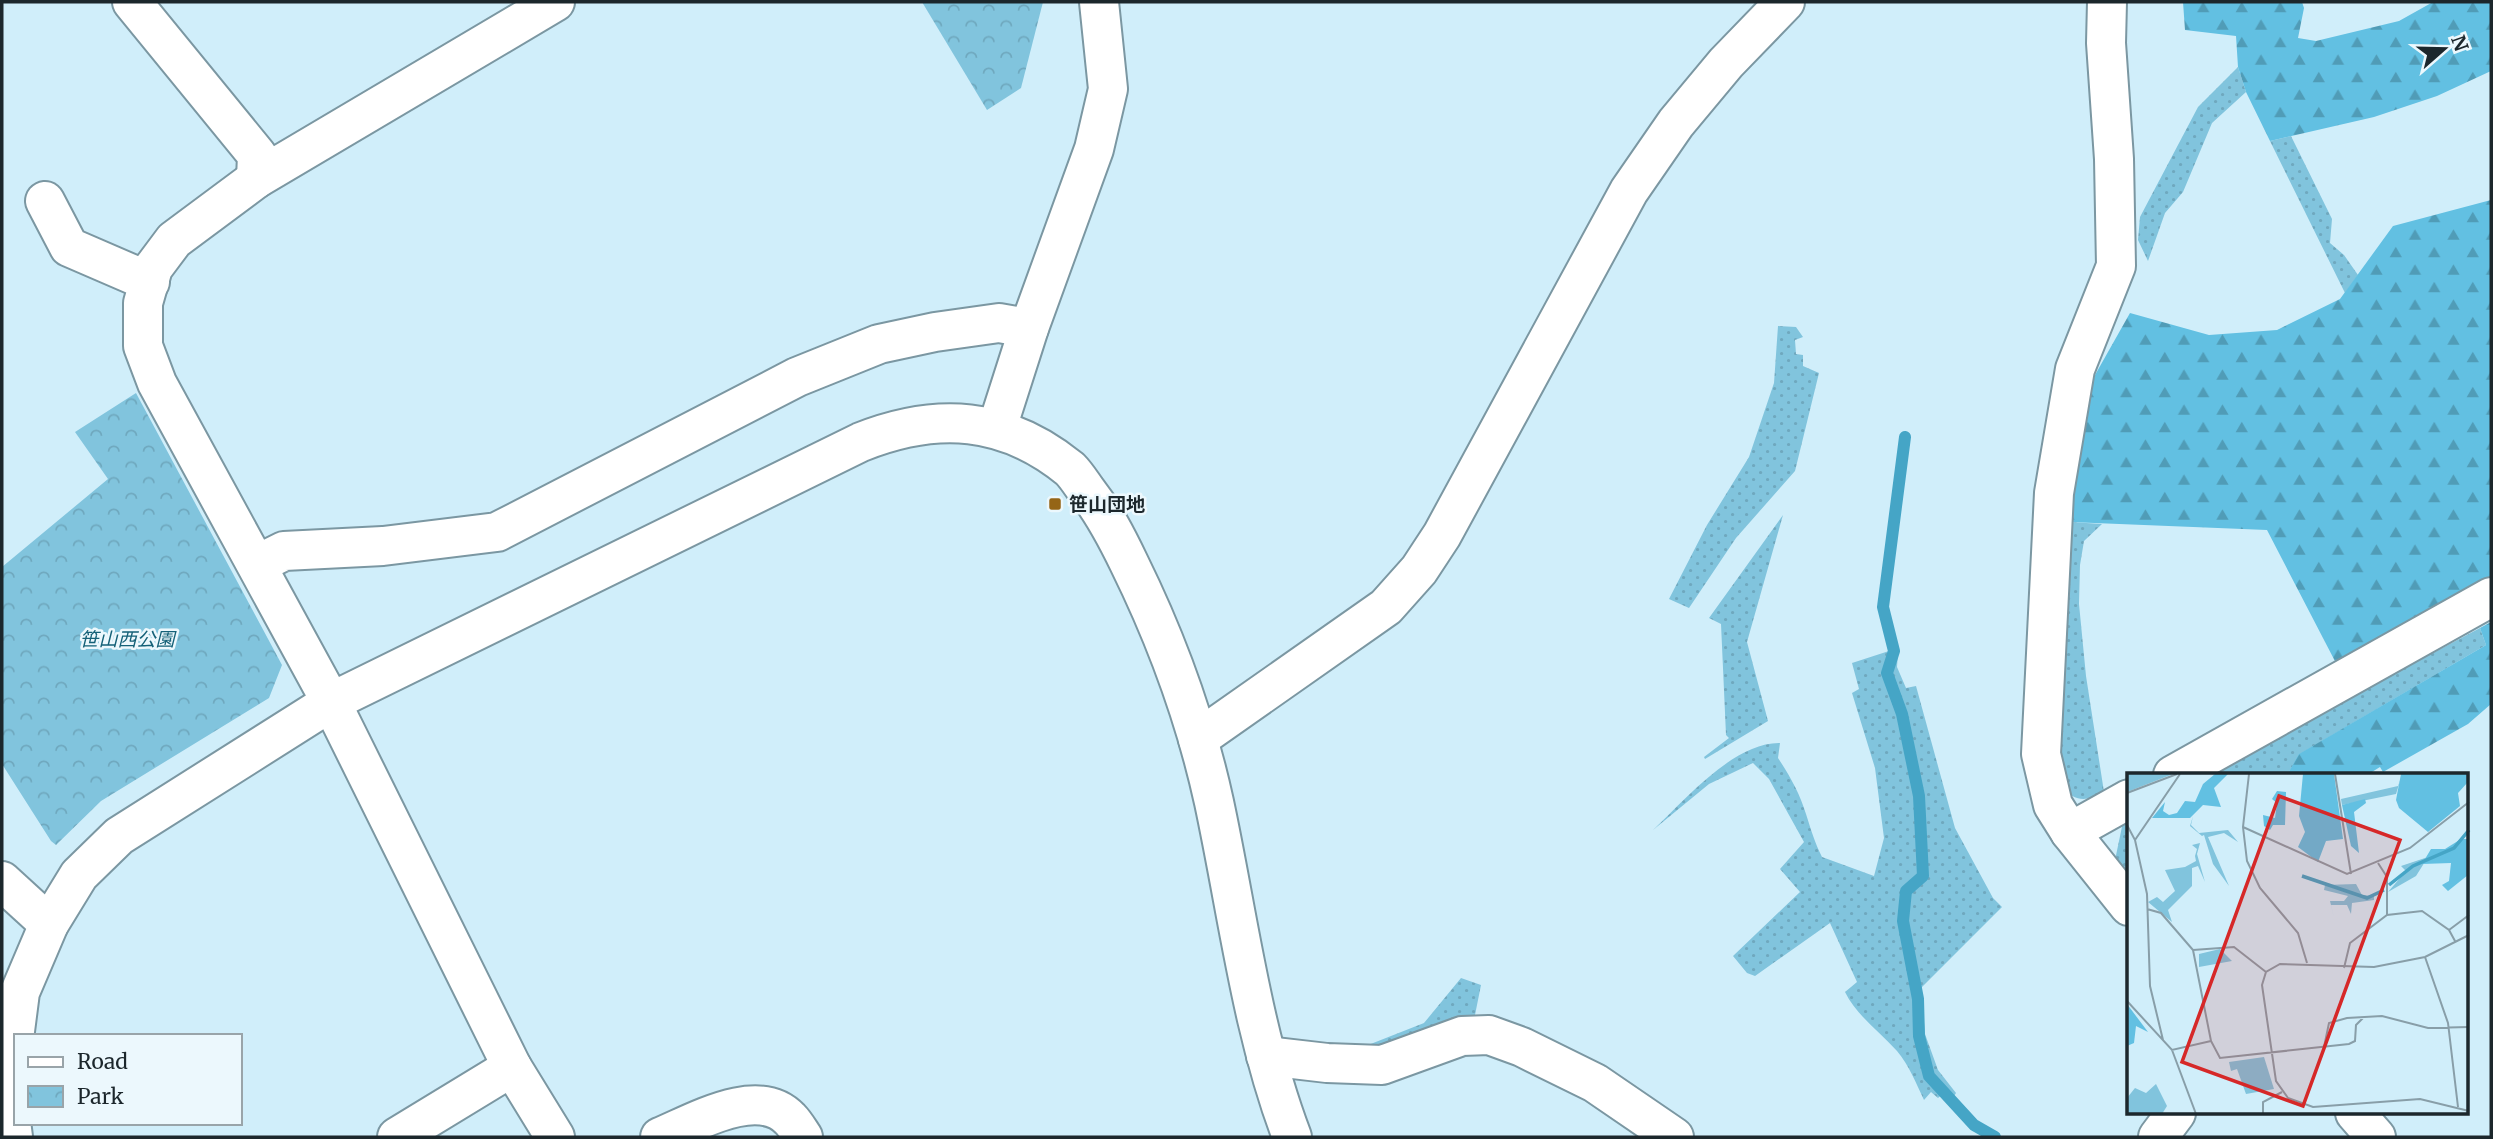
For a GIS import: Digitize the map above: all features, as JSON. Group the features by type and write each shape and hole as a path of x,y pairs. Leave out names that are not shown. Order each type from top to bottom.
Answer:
{"street":[{"path":"132,2 257,155 256,179"},
{"path":"555,2 256,179 174,240 153,268 143,303 144,346 157,383 331,702 512,1067 557,1136"},
{"path":"997,428 1029,328 1094,149 1108,89 1099,2"},
{"path":"1198,738 1386,607 1419,570 1442,536 1629,191 1676,123 1726,63 1785,2"},
{"path":"2107,2 2106,43 2114,159 2116,266 2075,369 2054,493 2041,754 2053,805 2070,832 2127,903"},
{"path":"45,201 69,247 150,282"},
{"path":"258,564 284,551 383,546 497,532 797,377 879,344 934,332 999,323 1029,328"},
{"path":"13,1137 10,1114 9,1015 50,924 79,875 119,836 331,702 861,442 913,425 944,422 997,428 1034,444 1072,471 1108,519 1174,667 1198,738 1266,1056 1292,1137"},
{"path":"2177,773 2491,597"},
{"path":"2070,832 2127,800"},
{"path":"2,881 50,924"},
{"path":"1266,1056 1326,1063 1382,1065 1462,1036 1489,1035 1522,1047 1595,1083 1674,1137"},
{"path":"397,1137 512,1067"},
{"path":"660,1137 743,1105 766,1105 789,1117 803,1137"},
{"path":"2158,1137 2175,1114"},
{"path":"2356,1114 2376,1137"}],"green space":[{"path":"922,2 1043,2 1021,88 987,110"},
{"path":"2183,2 2302,2 2304,8 2298,38 2316,41 2399,21 2433,2 2491,2 2491,71 2437,96 2374,117 2270,141 2246,92 2238,67 2236,36 2185,30"},
{"path":"2238,67 2246,92 2212,123 2183,192 2165,213 2148,261 2138,240 2140,217 2198,107"},
{"path":"2291,136 2332,219 2330,243 2344,255 2358,275 2345,293 2270,141"},
{"path":"2491,200 2491,582 2337,665 2267,530 2070,522 2080,434 2095,375 2130,313 2209,335 2277,330 2340,299 2393,226"},
{"path":"1778,326 1796,327 1803,337 1795,340 1796,354 1803,355 1803,366 1819,373 1795,471 1736,538 1689,608 1669,599 1707,525 1749,457 1774,383"},
{"name":"笹山西公園","path":"136,393 282,665 269,698 101,801 56,845 2,764 2,567 108,479 75,432"},
{"path":"1783,515 1747,642 1768,721 1705,759 1704,757 1729,738 1726,735 1721,624 1709,618"},
{"path":"2070,522 2102,524 2084,541 2080,565 2079,604 2086,676 2104,792 2085,799 2066,790 2052,765"},
{"path":"2491,622 2491,704 2468,724 2383,772 2380,767 2370,773 2288,773 2299,754 2486,645 2480,628"},
{"path":"2480,628 2486,645 2300,754 2288,773 2208,773"},
{"path":"1889,651 1898,652 1897,667 1906,688 1916,686 1955,828 1993,898 2002,907 1921,988 1925,1034 1938,1070 1956,1093 1953,1098 1946,1091 1938,1098 1931,1092 1924,1100 1901,1056 1850,1001 1845,992 1857,982 1830,923 1755,976 1747,973 1733,956 1800,892 1780,869 1804,842 1769,779 1753,763 1709,784 1653,830 1695,789 1728,762 1763,745 1780,743 1778,758 1798,792 1822,857 1874,876 1884,838 1875,768 1852,693 1859,689 1852,663"},
{"path":"2127,816 2127,881 2114,865 2124,817"},
{"path":"1461,978 1481,985 1474,1020 1391,1047 1363,1047 1424,1023"}],"waterway":[{"path":"1905,437 1883,607 1894,651 1887,673 1902,714 1919,796 1923,876 1906,891 1903,921 1918,999 1919,1036 1929,1076 1974,1125 1995,1137"}],"place":[{"name":"笹山団地","path":"1055,504"}]}
